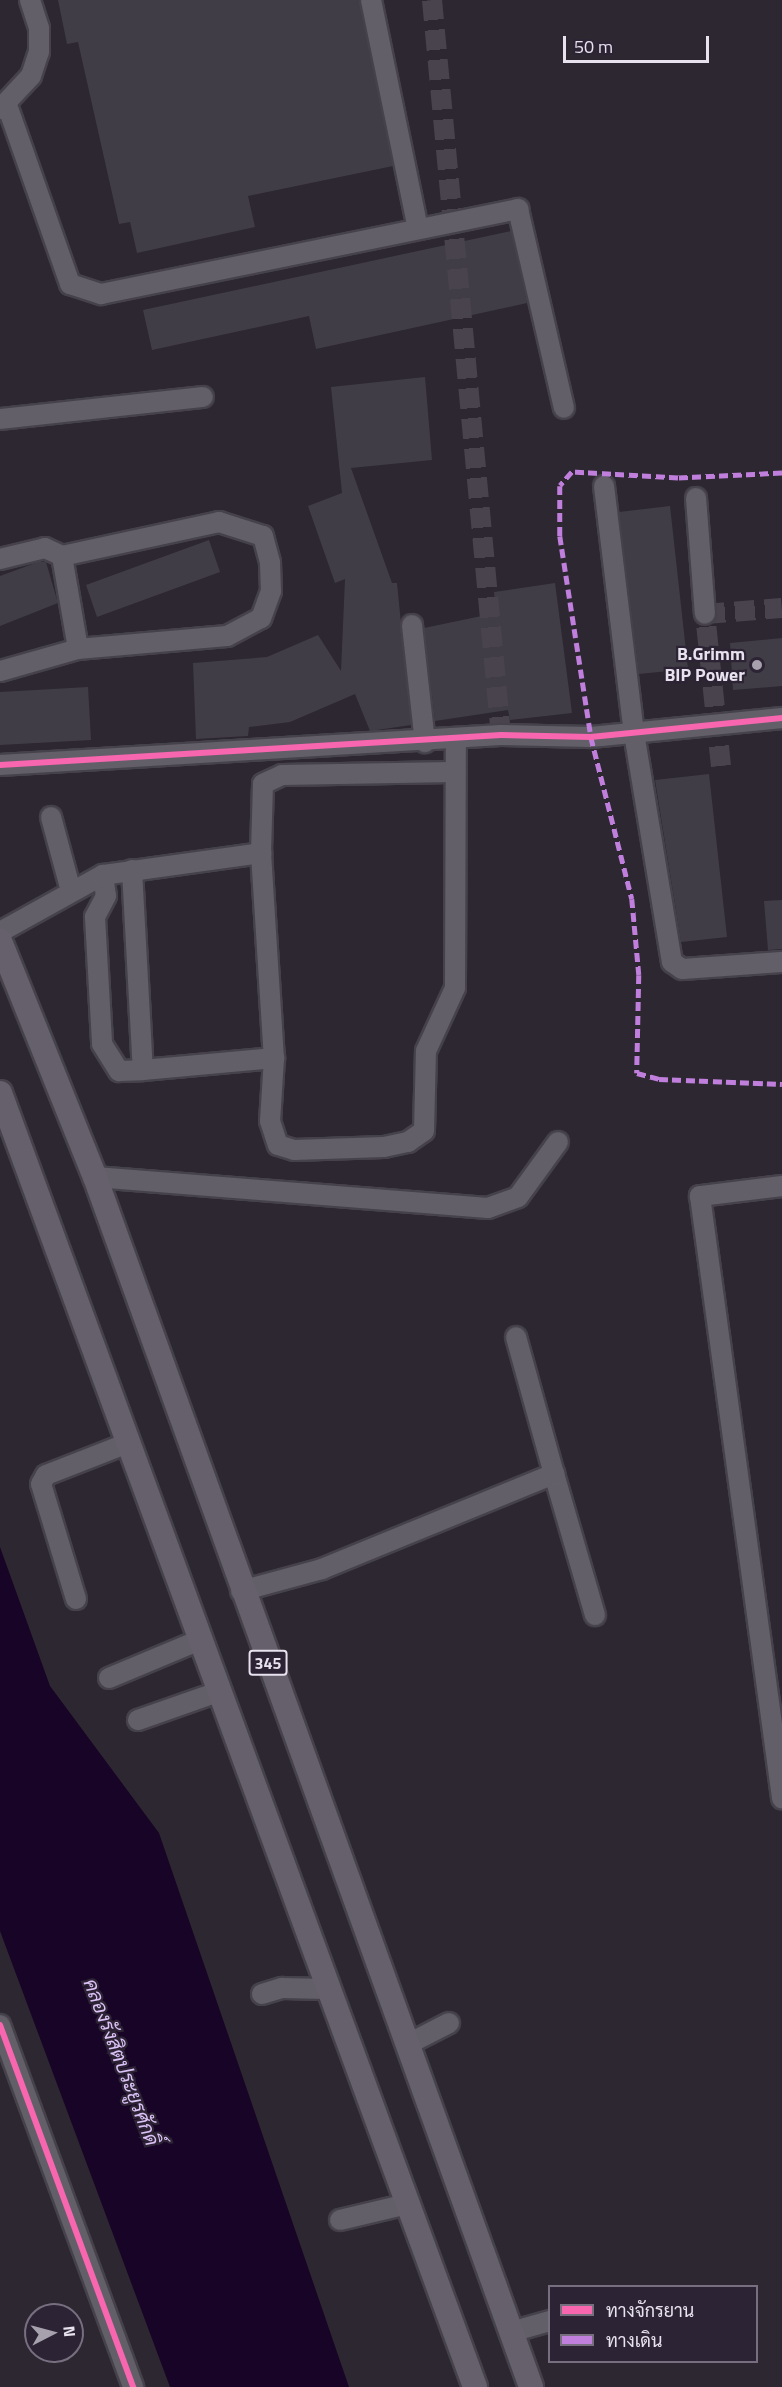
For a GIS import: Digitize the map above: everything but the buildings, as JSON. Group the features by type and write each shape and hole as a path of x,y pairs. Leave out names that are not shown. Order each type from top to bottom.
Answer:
{"main road":[{"name":"345","path":"0,941 95,1177 240,1591 408,2044 531,2387"},
{"path":"0,1093 475,2387"}],"street":[{"path":"30,0 39,28 39,52 31,76 4,107 70,284 101,294 518,208 564,408"},
{"path":"371,0 416,219"},
{"path":"0,419 203,397"},
{"path":"604,486 634,733 672,962 682,969 782,962"},
{"path":"696,498 705,614"},
{"path":"0,559 45,548 63,556 219,522 263,536 270,563 271,591 261,618 227,636 78,649 0,671"},
{"path":"63,556 78,649"},
{"path":"412,625 425,742"},
{"path":"0,765 456,739 634,733 782,718"},
{"path":"453,772 282,775 263,784 261,853 274,1058 270,1121 278,1145 294,1150 384,1147 408,1142 424,1131 426,1051 455,988 453,772 456,739"},
{"path":"51,817 71,891"},
{"path":"0,932 103,875 261,853"},
{"path":"132,870 143,1070"},
{"path":"103,875 106,896 95,917 102,1044 118,1071 274,1058"},
{"path":"95,1177 489,1208 518,1197 558,1142"},
{"path":"782,1186 700,1196 782,1798"},
{"path":"516,1337 595,1615"},
{"path":"76,1599 41,1484 46,1475 128,1443"},
{"path":"240,1591 322,1569 554,1474"},
{"path":"109,1678 200,1640"},
{"path":"138,1720 218,1692"},
{"path":"262,1994 282,1988 327,1989"},
{"path":"408,2044 449,2024"},
{"path":"0,2025 6,2061 133,2387"},
{"path":"340,2220 407,2204"},
{"path":"511,2332 548,2321"}],"water":[{"name":"คลองรังสิตประยูรศักดิ์","path":"0,1547 50,1686 159,1833 349,2387 170,2387 0,1931"}],"tunnel":[{"path":"432,0 501,735"},
{"path":"721,766 705,614 782,608"}],"marked path":[{"path":"782,473 678,478 572,472 560,486 560,536 591,737 632,899 639,975 637,1073 659,1079 782,1084"}],"cycle path":[{"path":"0,765 501,735 591,737 782,718"},
{"path":"0,2025 133,2387"}],"place":[{"name":"B.Grimm BIP Power","path":"757,665"}]}
